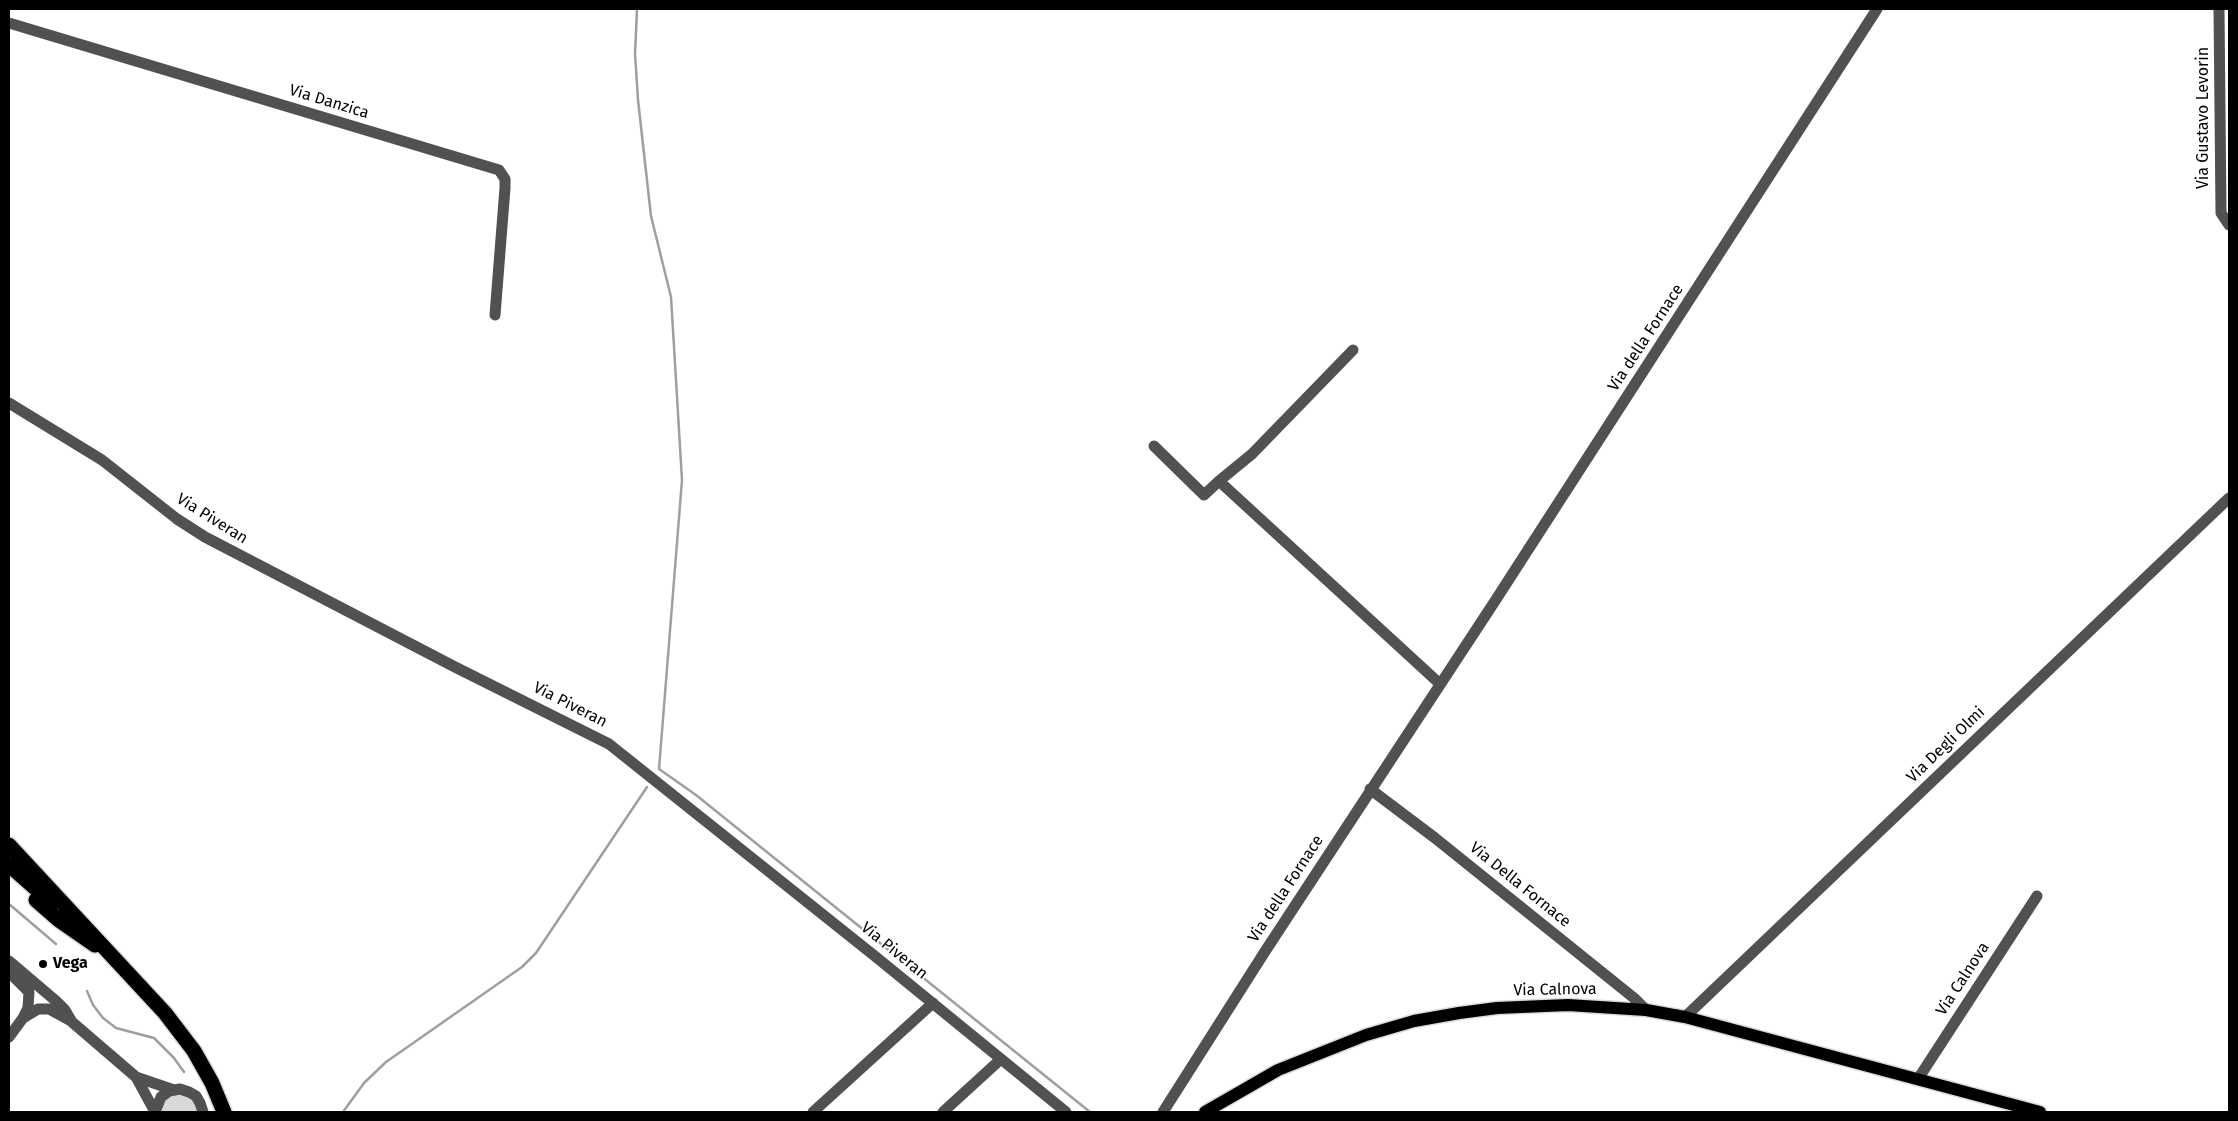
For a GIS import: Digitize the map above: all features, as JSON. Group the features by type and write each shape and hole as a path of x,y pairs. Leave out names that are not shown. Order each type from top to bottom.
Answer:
{"highway":[{"path":"9,845 166,1013 194,1051 212,1083 224,1112"},
{"path":"9,865 113,957"},
{"path":"9,876 59,920 113,957"}],"main road":[{"name":"Via Calnova","path":"1205,1112 1244,1088 1304,1058 1366,1035 1414,1021 1497,1008 1542,1005 1604,1006 1646,1010 1685,1017 2040,1112"}],"street":[{"name":"Via della Fornace","path":"1163,1112 1370,789 1877,9"},
{"name":"Via Gustavo Levorin","path":"2219,9 2221,213 2229,225"},
{"name":"Via Danzica","path":"9,23 499,170 505,179 505,188 495,315"},
{"path":"1154,446 1204,495 1252,454 1353,350"},
{"name":"Via Piveran","path":"9,404 102,460 177,519 205,537 455,667 597,736 659,783 1066,1112"},
{"path":"1220,481 1440,684"},
{"name":"Via Degli Olmi","path":"1685,1017 2229,498"},
{"name":"Via Della Fornace","path":"1370,789 1442,844 1634,998 1646,1010"},
{"name":"Via Calnova","path":"1918,1079 2036,896"},
{"path":"9,961 56,1001 65,1010 72,1022"},
{"path":"9,972 28,992 28,1008 9,1037"},
{"path":"813,1112 932,1003"},
{"path":"23,1018 38,1009 49,1009 72,1022 136,1077 155,1112"},
{"path":"943,1112 1001,1059"},
{"path":"136,1077 174,1090 185,1090 194,1094 200,1102 203,1112"},
{"path":"155,1112 161,1097 174,1090"}],"shaded area":[{"path":"182,1093 194,1100 199,1112 160,1112 164,1101 169,1096"}],"waterway":[{"path":"637,9 635,54 638,100 651,216 671,297 682,480 659,769 696,795 1090,1112"},
{"path":"343,1112 364,1083 386,1062 522,967 536,953 647,787"},
{"path":"9,904 56,944"},
{"path":"87,991 93,1005 103,1018 116,1028 154,1038 174,1058 184,1072"}],"place":[{"name":"Vega","path":"43,964"}]}
